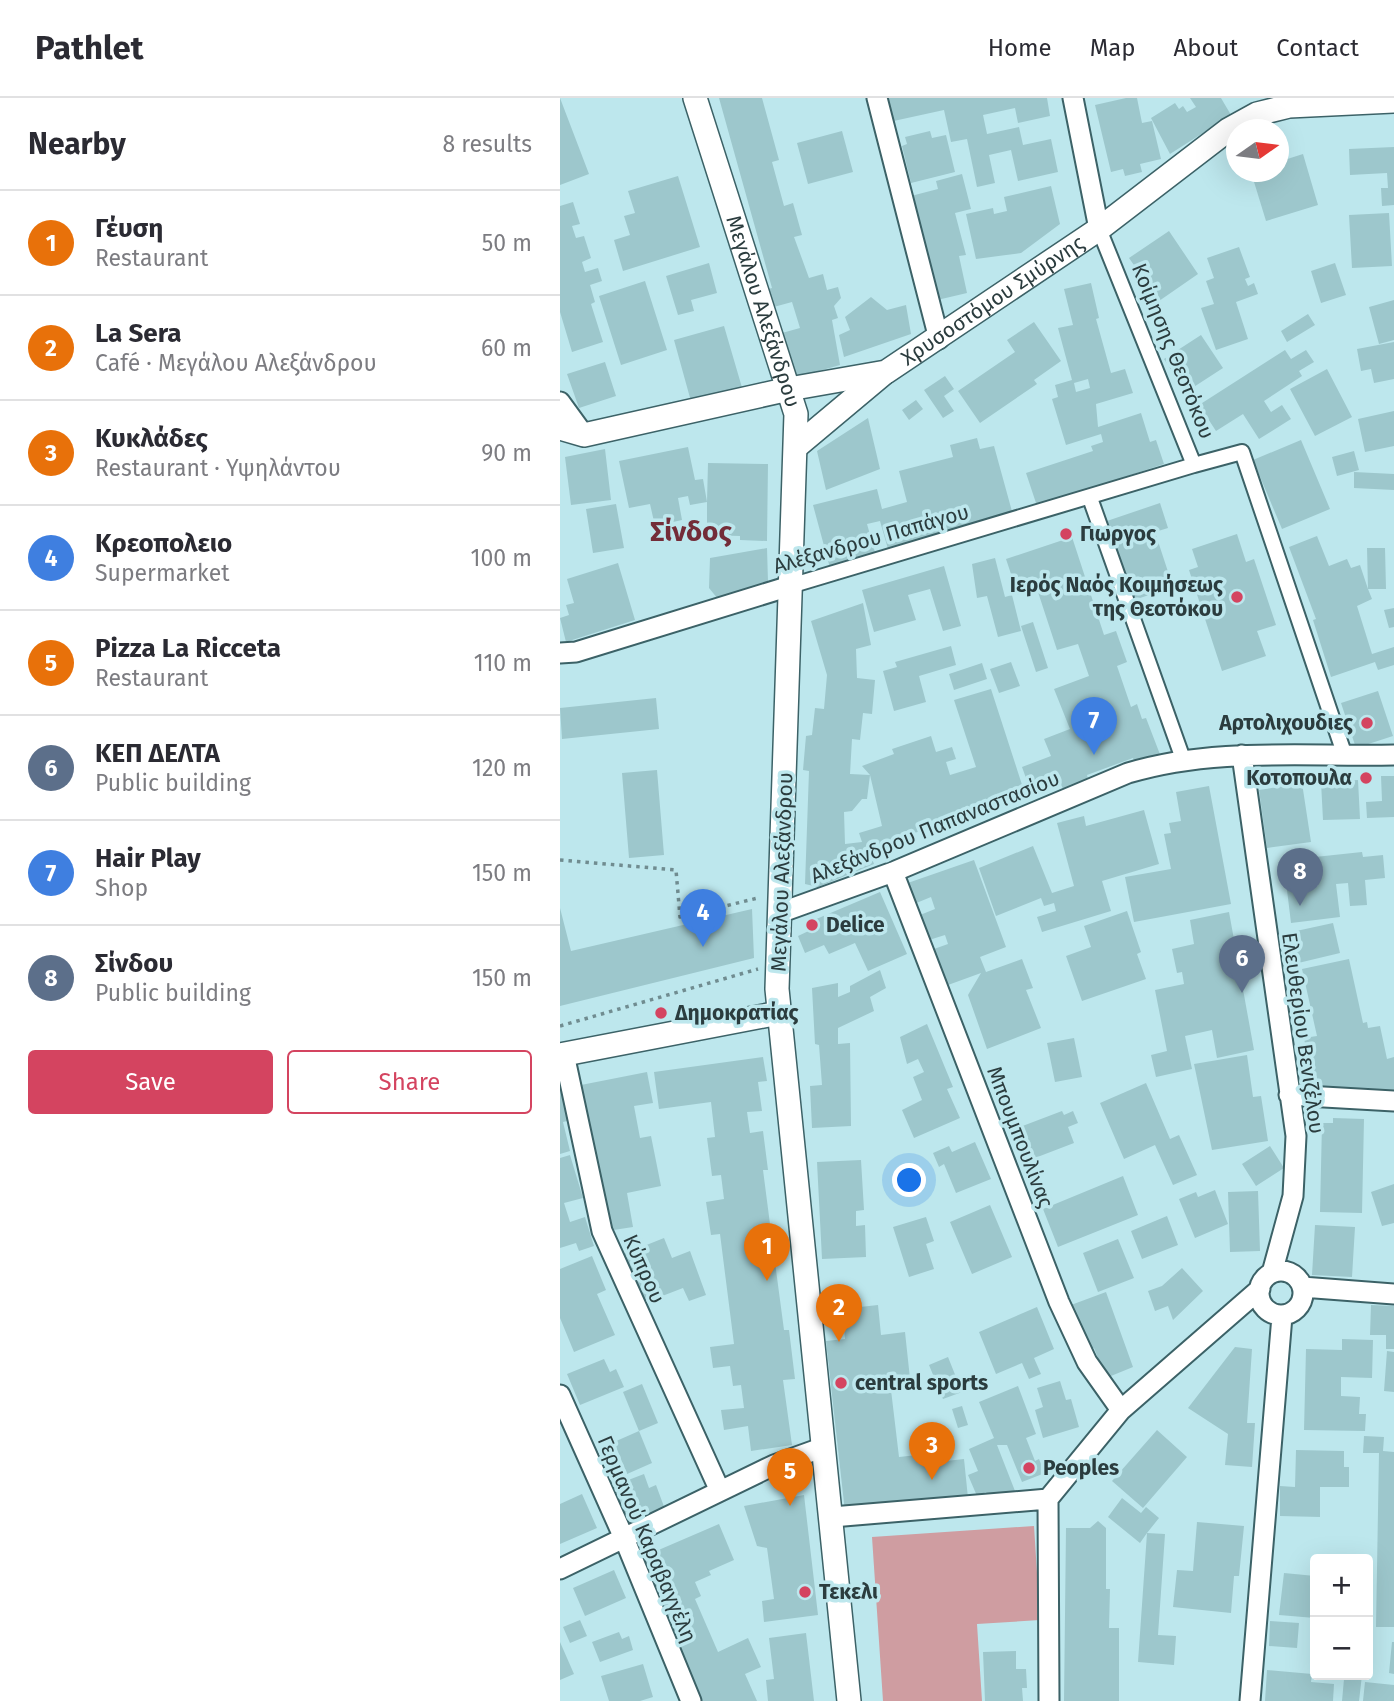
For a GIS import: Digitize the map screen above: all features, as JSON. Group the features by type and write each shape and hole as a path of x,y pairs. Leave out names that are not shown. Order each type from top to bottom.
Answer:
{"street":[{"name":"Μεγάλου Αλεξάνδρου","path":"695,98 796,414 797,446 774,904 768,967 779,1013 849,1701"},
{"path":"877,98 939,339"},
{"name":"Κοίμησης Θεοτόκου","path":"1073,98 1099,229 1194,465 1242,452 1345,756"},
{"name":"Χρυσοστόμου Σμύρνης","path":"560,428 584,435 789,389 886,372 939,339 1099,229 1227,130 1288,102 1394,101"},
{"path":"797,446 886,372"},
{"path":"560,402 584,435"},
{"name":"Αλέξανδρου Παπάγου","path":"560,653 576,652 1194,465"},
{"path":"1090,498 1183,759"},
{"name":"Αλεξάνδρου Παπαναστασίου","path":"774,904 893,872 1128,773 1183,759 1242,755 1394,755"},
{"name":"Ελευθερίου Βενιζέλου","path":"1242,755 1296,1136 1293,1196 1266,1281"},
{"name":"Μπουμπουλίνας","path":"893,872 1059,1301 1087,1362 1121,1410"},
{"path":"562,1055 779,1013"},
{"name":"Κύπρου","path":"562,1055 602,1231 720,1491"},
{"path":"1289,1095 1394,1101"},
{"path":"1049,1701 1048,1499 1121,1410 1266,1281 1286,1272 1299,1280 1302,1287 1299,1306 1282,1316"},
{"path":"1266,1281 1264,1307 1282,1316"},
{"path":"1302,1287 1394,1294"},
{"path":"1251,1701 1282,1316"},
{"name":"Γερμανού Καραβαγγέλη","path":"560,1395 624,1538 691,1701"},
{"path":"560,1569 774,1465 824,1447"},
{"path":"832,1517 1048,1499"}],"path":[{"path":"560,859 676,870 680,917 774,904"},
{"path":"753,964 768,967"},
{"path":"560,1026 768,967"}],"shaded area":[{"path":"1034,1526 1040,1620 977,1624 982,1701 883,1701 872,1537"}],"building":[{"path":"560,98 589,174 560,185"},
{"path":"719,98 762,98 779,160 772,162 784,206 793,203 802,235 794,237 809,278 823,274 827,290 838,287 841,298 834,306 838,318 832,320 840,365 794,378 782,333 800,328 792,302 770,308 765,290 772,288"},
{"path":"884,98 1047,98 1050,116 1018,123 1015,108 983,115 987,134 1019,127 1023,145 1051,139 1058,172 1018,181 1011,150 989,155 995,183 977,187 967,139 951,142 944,110 889,122"},
{"path":"1137,98 1142,123 1152,121 1161,159 1140,164 1142,172 1125,176 1123,169 1111,172 1095,105"},
{"path":"1190,98 1221,98 1231,115 1170,154 1151,118 1175,103 1179,109 1183,106 1187,112 1196,107"},
{"path":"842,131 853,172 808,184 797,143"},
{"path":"930,131 932,138 946,135 955,172 911,183 902,146 907,144 905,137"},
{"path":"1394,147 1394,205 1382,206 1381,188 1388,188 1387,173 1350,175 1349,149"},
{"path":"1303,154 1318,205 1266,221 1254,182 1289,182 1289,158"},
{"path":"962,174 971,209 955,213 966,255 959,256 967,293 933,301 911,196 938,189 936,181"},
{"path":"678,176 700,247 623,271 614,240 630,235 624,216 635,213 628,191"},
{"path":"1051,186 1060,224 1021,253 976,259 966,214 993,208 994,214 1007,211 1004,197"},
{"path":"573,202 580,224 572,226 576,238 584,236 591,258 582,262 585,272 598,268 602,281 590,285 595,302 591,304 603,342 572,352 560,312 560,206"},
{"path":"1389,213 1392,266 1352,268 1349,215"},
{"path":"1169,231 1198,274 1159,301 1129,258"},
{"path":"1239,247 1250,277 1245,279 1248,286 1254,283 1258,294 1236,302 1248,339 1216,350 1201,308 1214,304 1206,281 1214,278 1207,258"},
{"path":"709,263 717,293 691,300 694,311 678,315 666,276"},
{"path":"1335,263 1346,295 1321,303 1311,271"},
{"path":"645,281 667,350 621,365 599,296"},
{"path":"1091,283 1099,318 1096,319 1111,373 1125,369 1133,393 1096,404 1098,427 1141,413 1150,442 1156,440 1164,464 1037,506 1026,473 1093,451 1091,446 1103,442 1101,434 1066,445 1052,399 1058,397 1055,385 1072,380 1058,328 1073,325 1064,289","holes":["1088,379 1090,388 1076,392 1074,383"]},
{"path":"871,297 887,310 906,305 911,334 844,357 839,335 850,330 845,317"},
{"path":"1394,300 1394,340 1379,344 1369,307"},
{"path":"1308,314 1315,325 1287,342 1281,331"},
{"path":"1034,322 1061,361 1034,380 1037,384 980,423 958,391 1015,352 1007,340"},
{"path":"724,326 743,391 692,405 674,340"},
{"path":"1201,335 1223,368 1186,392 1164,359"},
{"path":"1394,342 1394,379 1374,383 1371,369 1361,371 1357,349"},
{"path":"1285,350 1291,359 1306,350 1314,362 1299,371 1302,376 1264,401 1271,412 1282,405 1291,419 1259,439 1243,414 1216,431 1199,405"},
{"path":"605,362 616,396 579,408 567,374"},
{"path":"1327,369 1352,417 1315,436 1290,389"},
{"path":"945,376 954,389 944,396 954,411 943,418 924,390"},
{"path":"916,400 923,409 909,420 902,410"},
{"path":"1394,411 1394,446 1365,452 1358,419"},
{"path":"868,418 880,469 826,490 817,451"},
{"path":"977,438 980,449 994,446 1013,515 888,549 880,521 867,524 876,556 830,568 813,505 877,489 882,509 907,502 899,471 953,457 950,445"},
{"path":"1301,440 1330,509 1282,529 1253,460"},
{"path":"688,447 695,480 703,479 707,502 690,505 688,496 678,498 682,520 655,526 650,504 629,508 619,461"},
{"path":"605,449 611,500 571,505 565,457"},
{"path":"1354,451 1359,470 1337,476 1332,457"},
{"path":"708,463 768,464 767,541 740,540 740,536 707,535"},
{"path":"1354,472 1394,474 1394,490 1354,488"},
{"path":"1160,503 1168,528 1155,532 1173,587 1131,601 1104,522"},
{"path":"616,504 624,548 593,553 586,509"},
{"path":"1237,534 1246,562 1254,559 1276,625 1257,631 1266,656 1222,671 1189,570 1198,567 1192,549"},
{"path":"1317,536 1329,566 1347,559 1351,568 1360,565 1372,599 1357,606 1372,654 1394,647 1394,665 1378,670 1375,662 1331,677 1313,620 1316,619 1289,547"},
{"path":"1072,537 1104,635 1116,631 1127,662 1117,666 1131,707 1137,704 1142,719 1146,718 1161,757 1136,767 1133,758 1087,775 1088,779 1063,789 1060,782 1031,792 1022,767 1051,756 1044,739 1070,729 1054,689 1089,676 1078,644 1057,650 1037,589 1018,595 1006,559"},
{"path":"767,548 768,582 718,599 709,588 710,558"},
{"path":"1367,548 1385,548 1386,589 1368,589"},
{"path":"995,558 1005,597 1012,595 1021,631 998,637 987,596 977,598 972,564"},
{"path":"618,563 635,620 566,642 560,618 569,615 566,605 574,603 567,579"},
{"path":"944,566 961,626 943,631 930,589 908,595 916,620 874,632 862,590"},
{"path":"863,603 871,645 856,649 857,678 875,680 872,714 863,713 860,740 852,739 850,774 870,775 862,766 894,754 892,749 931,736 936,752 952,747 956,759 946,762 950,775 976,767 954,700 991,689 1026,797 868,848 874,864 818,887 805,884 809,771 803,770 806,736 812,735 815,708 824,709 827,675 811,621","holes":["870,775 882,826 859,833 862,842 845,844 844,812 852,811 862,799 867,799"]},
{"path":"1394,608 1394,627 1389,628 1384,610"},
{"path":"1033,622 1048,668 1036,672 1021,626"},
{"path":"951,646 956,665 919,676 926,702 894,711 883,671 897,667 895,662"},
{"path":"1011,662 1020,686 999,693 990,669"},
{"path":"982,663 987,679 954,690 949,674"},
{"path":"1378,691 1393,736 1356,748 1341,703"},
{"path":"656,698 659,729 562,739 560,708"},
{"path":"657,770 664,855 629,858 622,773"},
{"path":"1381,776 1394,776 1394,817 1367,818 1366,802 1382,801"},
{"path":"1358,780 1360,819 1323,820 1321,782"},
{"path":"1302,783 1311,842 1267,848 1259,790"},
{"path":"1209,786 1231,904 1134,922 1125,877 1171,869 1164,834 1171,833 1169,823 1181,821 1176,792"},
{"path":"1144,810 1159,864 1102,881 1111,911 1042,932 1037,917 1056,911 1054,903 1044,906 1041,898 996,916 979,868 1033,846 1052,893 1074,886 1057,823 1084,816 1086,826"},
{"path":"1362,852 1363,857 1383,855 1385,878 1365,880 1367,905 1350,906 1348,883 1336,884 1340,917 1291,923 1287,890 1318,886 1315,857"},
{"path":"974,860 1006,947 980,957 986,972 1022,959 1033,988 1026,990 1041,1028 987,1049 968,995 981,973 948,985 934,949 948,944 945,935 929,940 920,915 935,909 931,897 909,906 902,885"},
{"path":"880,892 907,954 868,971 855,943 829,954 824,945 805,953 798,936 817,927 814,920"},
{"path":"560,908 571,951 752,909 754,958 560,1006"},
{"path":"1127,911 1141,952 1137,954 1146,979 1082,1001 1066,956 1091,947 1084,926"},
{"path":"1229,912 1254,1050 1217,1058 1212,1030 1185,1036 1192,1069 1156,1077 1151,1055 1167,1051 1155,990 1184,984 1182,972 1177,973 1172,949 1194,944 1190,920"},
{"path":"1333,923 1340,953 1294,964 1287,933"},
{"path":"1349,959 1363,1023 1367,1022 1368,1028 1380,1026 1387,1059 1394,1057 1394,1092 1313,1088 1304,1038 1317,1036 1302,969"},
{"path":"880,970 886,988 870,997 874,1011 838,1028 838,1044 850,1043 851,1126 812,1128 810,1086 822,1085 819,1045 815,1044 812,988 838,983 838,997 850,992 850,986"},
{"path":"927,1024 953,1087 947,1089 960,1118 914,1138 902,1110 922,1100 913,1077 924,1072 918,1059 907,1064 900,1037"},
{"path":"1074,1038 1082,1077 1055,1082 1047,1043"},
{"path":"1247,1055 1253,1097 1261,1096 1268,1141 1212,1150 1194,1064"},
{"path":"763,1057 767,1081 758,1082 762,1111 747,1112 750,1133 763,1131 768,1170 763,1170 784,1330 789,1330 795,1379 783,1380 792,1445 751,1451 748,1426 724,1430 721,1410 744,1408 741,1385 733,1386 730,1366 713,1368 710,1347 734,1344 720,1234 711,1235 706,1202 724,1199 721,1175 712,1176 707,1138 715,1137 711,1102 659,1109 654,1072"},
{"path":"647,1072 653,1103 634,1106 640,1138 651,1136 661,1186 627,1193 633,1227 607,1231 581,1085"},
{"path":"1146,1083 1170,1139 1179,1135 1197,1175 1173,1185 1155,1145 1124,1159 1100,1103"},
{"path":"564,1087 571,1120 563,1122 570,1151 560,1154 560,1088"},
{"path":"1062,1111 1064,1115 1073,1111 1078,1123 1068,1127 1074,1143 1027,1161 1015,1129"},
{"path":"1333,1118 1364,1119 1362,1213 1320,1212 1322,1123 1333,1123"},
{"path":"975,1142 991,1179 956,1193 944,1164 939,1167 933,1153 949,1146 952,1152"},
{"path":"1270,1146 1284,1168 1256,1186 1242,1164"},
{"path":"570,1155 583,1198 564,1203 570,1222 585,1217 594,1246 579,1251 576,1243 560,1248 560,1158"},
{"path":"861,1160 864,1210 856,1211 856,1226 865,1225 866,1257 822,1259 817,1162"},
{"path":"1123,1176 1138,1215 1058,1247 1043,1209"},
{"path":"1394,1184 1394,1223 1382,1226 1371,1192"},
{"path":"1215,1190 1228,1224 1195,1238 1179,1199 1196,1192 1198,1197"},
{"path":"1258,1191 1260,1251 1230,1252 1228,1192"},
{"path":"990,1205 1012,1257 972,1274 950,1222"},
{"path":"1167,1216 1178,1245 1142,1259 1131,1231"},
{"path":"926,1217 934,1241 926,1244 934,1269 909,1277 893,1227"},
{"path":"1315,1225 1355,1227 1352,1277 1312,1275"},
{"path":"664,1238 672,1258 690,1251 706,1295 689,1301 683,1288 644,1303 624,1254"},
{"path":"1118,1239 1134,1278 1098,1292 1083,1253"},
{"path":"592,1256 606,1290 597,1294 615,1335 574,1352 560,1318 560,1269"},
{"path":"1182,1268 1203,1291 1173,1320 1168,1306 1155,1311 1148,1291 1162,1286"},
{"path":"1106,1292 1133,1367 1106,1378 1094,1348 1089,1350 1071,1305"},
{"path":"878,1305 881,1335 905,1332 911,1388 891,1390 899,1457 936,1453 937,1462 964,1459 968,1498 845,1512 826,1341 845,1339 842,1309"},
{"path":"1371,1305 1394,1306 1394,1349 1386,1349 1386,1335 1370,1335"},
{"path":"1037,1307 1054,1349 1034,1358 1041,1374 1029,1379 1022,1363 996,1374 979,1332"},
{"path":"1342,1339 1373,1340 1372,1378 1341,1377 1341,1396 1360,1397 1359,1414 1366,1414 1365,1431 1304,1430 1306,1349 1342,1350"},
{"path":"1235,1347 1252,1349 1247,1423 1255,1423 1252,1467 1225,1465 1228,1434 1188,1408"},
{"path":"1387,1351 1394,1352 1394,1392 1384,1391"},
{"path":"948,1357 962,1392 943,1399 929,1365"},
{"path":"604,1359 610,1372 616,1369 624,1387 580,1405 567,1374"},
{"path":"1060,1381 1066,1400 1071,1399 1079,1427 1043,1438 1035,1410 1043,1407 1037,1388"},
{"path":"642,1384 658,1423 639,1431 623,1392"},
{"path":"1018,1386 1036,1434 1026,1438 1035,1461 1039,1459 1045,1473 1022,1482 1007,1445 997,1445 1015,1491 990,1501 986,1492 977,1496 968,1475 978,1471 969,1449 994,1438 979,1402"},
{"path":"962,1406 968,1425 958,1428 952,1409"},
{"path":"1157,1430 1187,1457 1143,1508 1112,1481"},
{"path":"639,1431 652,1463 627,1474 614,1442"},
{"path":"1364,1436 1384,1437 1383,1451 1394,1452 1394,1627 1376,1627 1379,1453 1363,1453"},
{"path":"1296,1450 1344,1451 1344,1467 1349,1467 1349,1487 1320,1487 1320,1517 1280,1516 1280,1486 1295,1487"},
{"path":"644,1474 649,1488 656,1485 666,1512 626,1528 610,1487"},
{"path":"582,1494 597,1528 560,1544 560,1504"},
{"path":"804,1495 818,1615 764,1622 762,1601 774,1599 767,1548 757,1546 744,1506"},
{"path":"1122,1498 1141,1513 1146,1507 1159,1518 1140,1543 1108,1517"},
{"path":"1098,1521 1106,1528 1106,1589 1110,1589 1109,1628 1119,1628 1119,1701 1064,1701 1066,1528 1090,1528"},
{"path":"1197,1522 1244,1526 1239,1576 1234,1576 1231,1613 1173,1607 1177,1570 1193,1571"},
{"path":"719,1524 734,1560 709,1571 711,1575 695,1582 701,1596 695,1599 718,1652 748,1638 761,1667 745,1674 757,1701 702,1701 640,1558"},
{"path":"1147,1533 1165,1534 1158,1635 1176,1636 1174,1665 1138,1662"},
{"path":"614,1570 626,1598 585,1616 573,1588"},
{"path":"1284,1573 1310,1576 1310,1618 1279,1615"},
{"path":"580,1620 587,1636 570,1643 563,1627"},
{"path":"1270,1621 1299,1623 1297,1648 1269,1646"},
{"path":"619,1632 622,1639 629,1636 633,1650 600,1662 592,1642"},
{"path":"806,1633 814,1701 768,1701 766,1680 774,1679 769,1638"},
{"path":"560,1642 574,1674 560,1680"},
{"path":"1394,1642 1394,1674 1389,1673"},
{"path":"1016,1651 1016,1669 1026,1669 1027,1688 1022,1688 1023,1701 985,1701 983,1652"},
{"path":"643,1664 653,1697 640,1701 609,1701 601,1676"},
{"path":"1267,1670 1310,1674 1311,1682 1334,1684 1333,1701 1265,1701"},
{"path":"1344,1680 1361,1680 1359,1701 1342,1701"},
{"path":"1365,1682 1394,1685 1394,1701 1363,1701"}],"place":[{"name":"Γιωργος","path":"1066,534"},
{"name":"Ιερός Ναός Κοιμήσεως της Θεοτόκου","path":"1237,597"},
{"name":"Αρτολιχουδιες","path":"1367,723"},
{"name":"Hair Play","path":"1094,755"},
{"name":"Κοτοπουλα","path":"1366,778"},
{"name":"Σίνδου","path":"1300,906"},
{"name":"Delice","path":"812,925"},
{"name":"Κρεοπολειο","path":"703,947"},
{"name":"ΚΕΠ ΔΕΛΤΑ","path":"1242,993"},
{"name":"Δημοκρατίας","path":"661,1013"},
{"name":"Γέυση","path":"767,1281"},
{"name":"La Sera","path":"839,1342"},
{"name":"central sports","path":"841,1383"},
{"name":"Peoples","path":"1029,1468"},
{"name":"Κυκλάδες","path":"932,1480"},
{"name":"Pizza La Ricceta","path":"790,1506"},
{"name":"Τεκελι","path":"805,1592"}],"district":[{"name":"Σίνδος","path":"691,531"}]}
